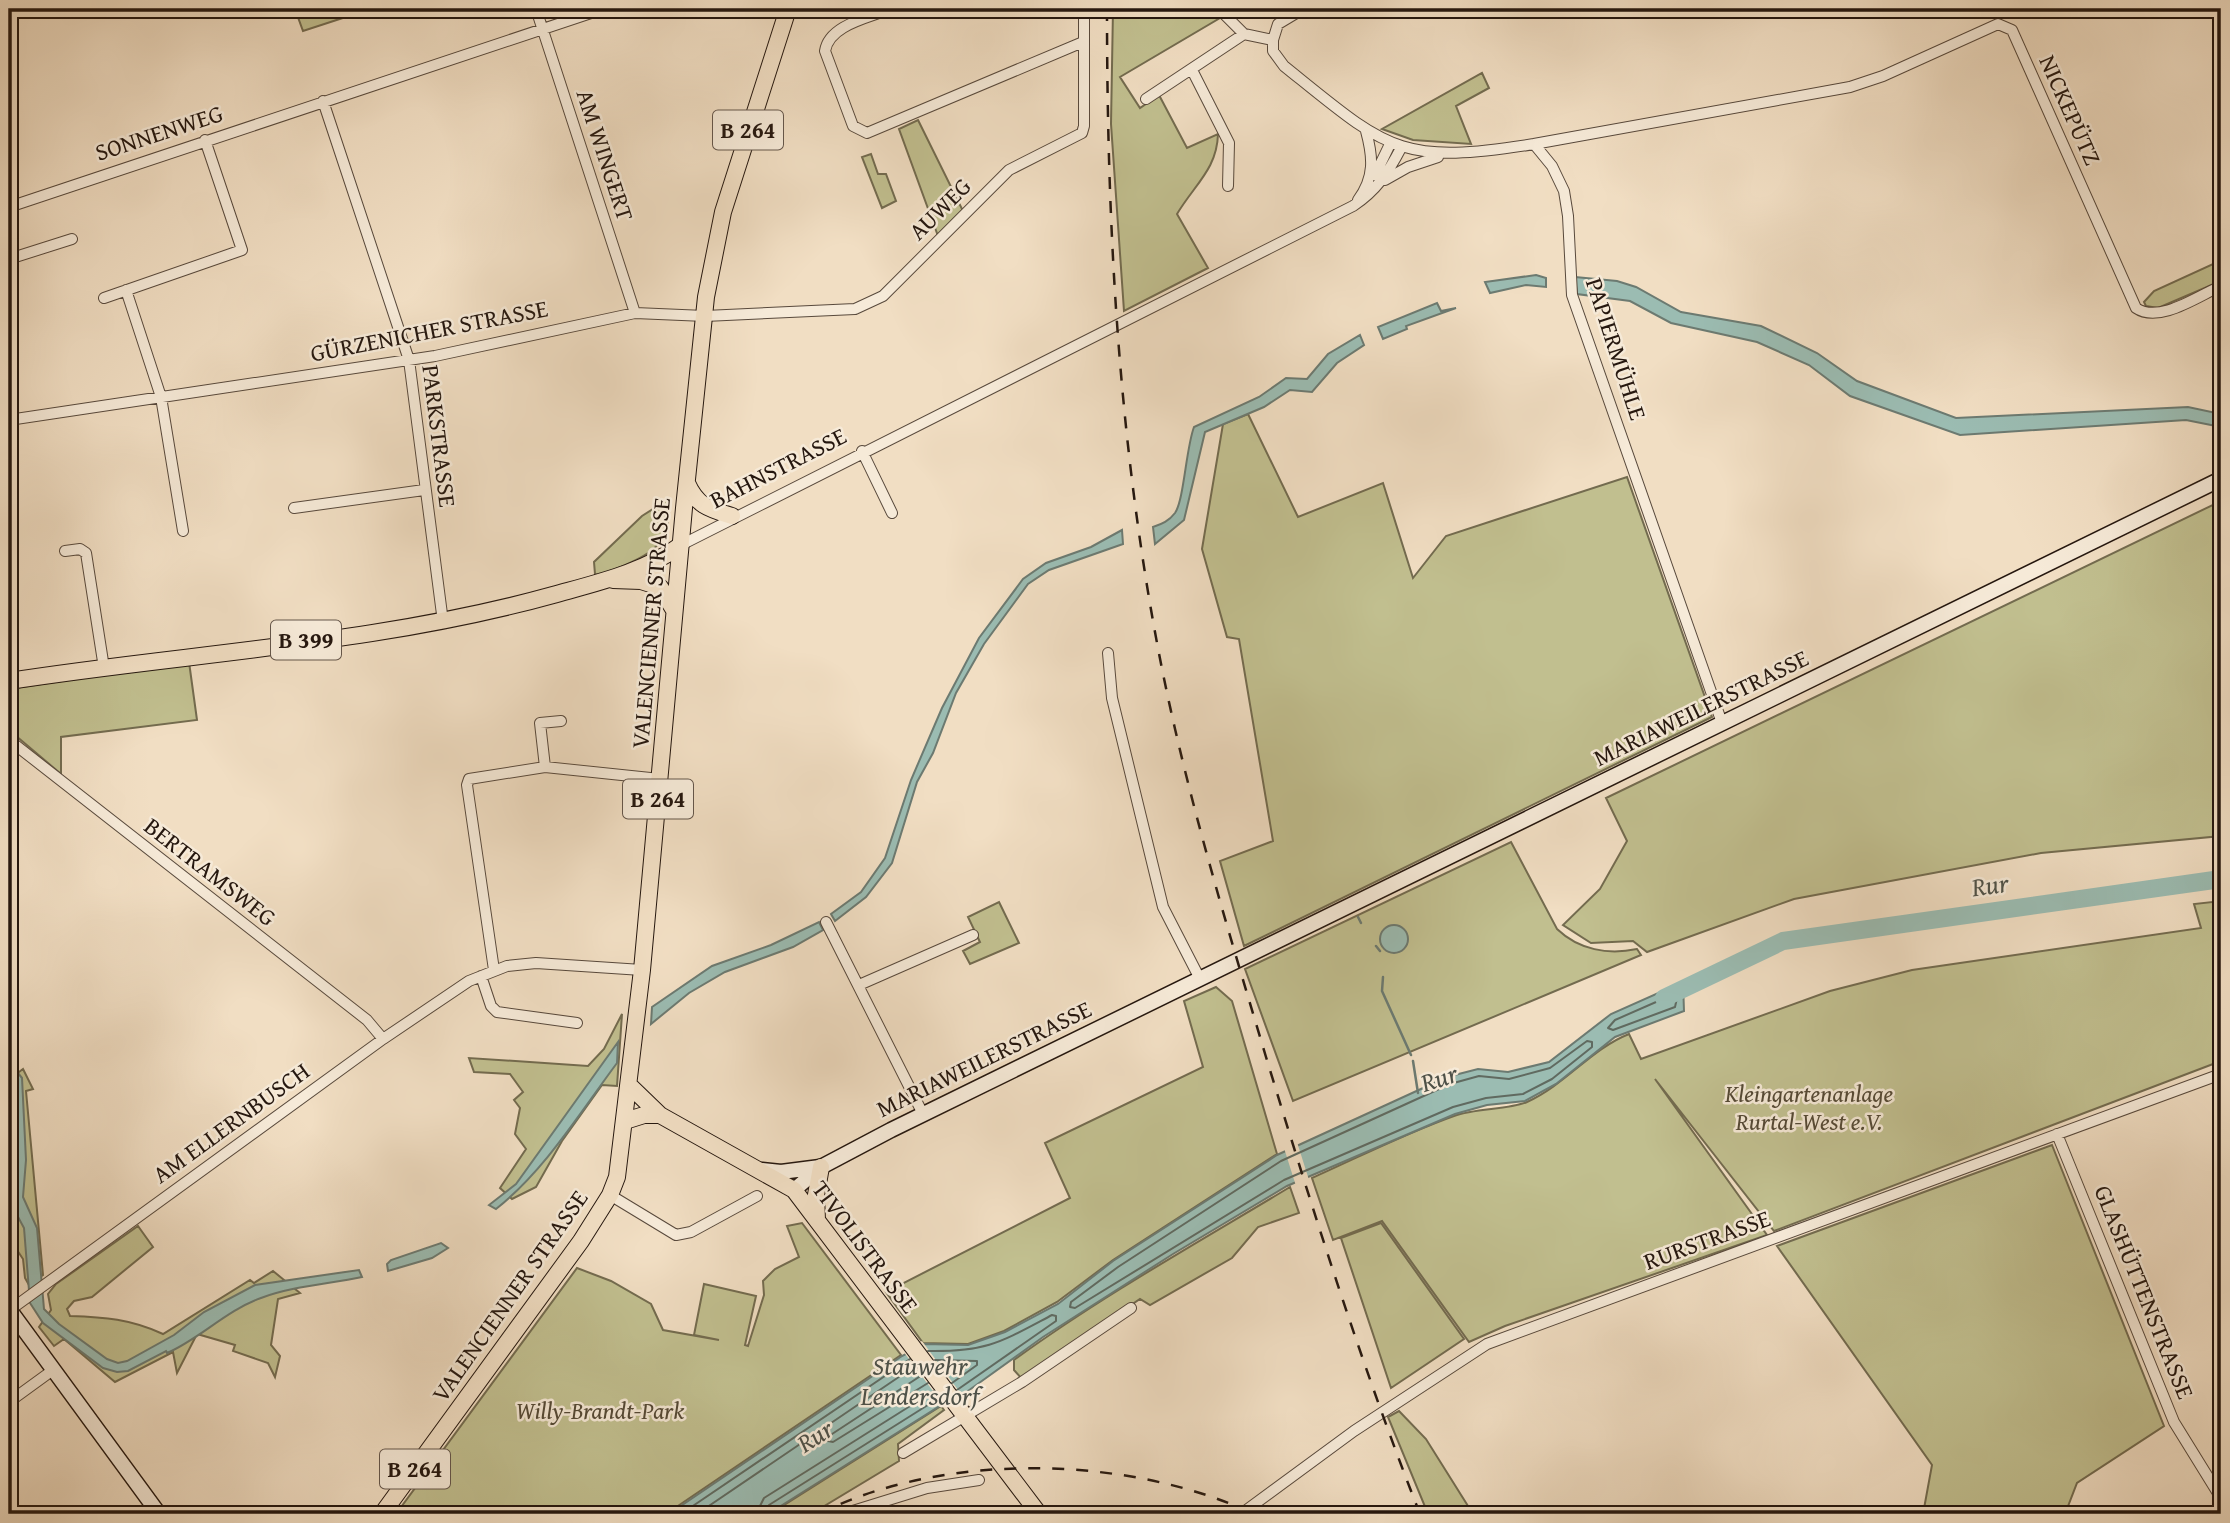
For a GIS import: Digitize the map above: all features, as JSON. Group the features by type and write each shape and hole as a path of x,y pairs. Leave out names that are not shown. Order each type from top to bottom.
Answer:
{"main road":[{"name":"VALENCIENNER STRASSE","path":"382,1514 581,1241 610,1195 617,1177 642,970 705,316 723,212 788,9"},
{"name":"MARIAWEILERSTRASSE","path":"794,1190 821,1167 923,1114 2221,479"},
{"path":"687,481 694,499 705,508 732,516"},
{"name":"BAHNSTRASSE","path":"9,681 443,622 604,580 653,562 681,545"},
{"path":"604,580 641,582 660,587 675,612"},
{"name":"TIVOLISTRASSE","path":"630,1086 660,1115 794,1190 1039,1514"},
{"path":"625,1121 644,1115 660,1115"},
{"path":"762,1170 797,1171 821,1167 816,1195 817,1220"},
{"path":"9,1310 159,1514"}],"street":[{"name":"AM WINGERT","path":"536,9 635,313"},
{"name":"SONNENWEG","path":"9,207 603,9"},
{"path":"890,9 833,33 826,44 825,51 853,125 867,134 1083,42"},
{"name":"AUWEG","path":"705,316 855,309 883,296 1009,170 1082,133 1084,9"},
{"path":"1219,9 1244,34 1273,40"},
{"path":"1303,9 1278,24 1273,51 1284,66 1366,131 1401,148 1445,155 1534,144"},
{"name":"NICKEPÜTZ","path":"1534,144 1850,87 1882,76 1998,24 2006,25 2017,41 2136,308 2143,313 2157,314 2221,286"},
{"path":"1146,99 1244,34"},
{"path":"1192,70 1229,143 1228,186"},
{"name":"PARKSTRASSE","path":"323,101 409,360 443,622"},
{"name":"BAHNSTRASSE","path":"1365,190 1373,163 1366,131"},
{"path":"104,298 242,250 205,140"},
{"name":"BAHNSTRASSE","path":"1353,206 1365,190 1390,144"},
{"name":"PAPIERMÜHLE","path":"1534,144 1552,166 1564,191 1572,295 1722,723"},
{"name":"BAHNSTRASSE","path":"681,545 732,516 1353,206 1369,196 1380,183 1401,148"},
{"name":"BAHNSTRASSE","path":"1380,183 1408,167 1445,155"},
{"path":"9,259 72,239"},
{"path":"126,290 161,397 183,531"},
{"name":"GÜRZENICHER STRASSE","path":"9,421 409,360 635,313 705,316"},
{"path":"862,451 892,513"},
{"path":"294,508 424,490"},
{"path":"65,551 80,548 86,553 104,668"},
{"path":"1108,653 1112,698 1163,907 1200,979"},
{"path":"545,767 540,723 561,721"},
{"name":"BERTRAMSWEG","path":"9,740 367,1020 383,1039"},
{"path":"494,970 467,785 472,777 545,767 660,779"},
{"path":"826,922 923,1114"},
{"path":"859,985 974,935"},
{"name":"AM ELLERNBUSCH","path":"9,1310 459,987 494,970 536,962 642,970"},
{"path":"481,976 491,1006 497,1012 577,1023"},
{"name":"RURSTRASSE","path":"1241,1514 1354,1431 1487,1343 2221,1074"},
{"name":"GLASHÜTTENSTRASSE","path":"2057,1134 2174,1422 2221,1498"},
{"path":"610,1195 676,1235 691,1233 757,1196"},
{"path":"903,1453 962,1413 1033,1375 1132,1308"},
{"path":"9,1402 53,1370"},
{"path":"843,1514 927,1488 979,1480"}],"green space":[{"path":"295,9 357,9 358,13 303,31"},
{"path":"1113,9 1213,9 1220,18 1120,77 1140,108 1159,95 1187,148 1218,134 1214,157 1209,167 1177,214 1208,268 1124,311 1111,124"},
{"path":"1482,73 1489,88 1456,106 1471,144 1413,140 1382,129"},
{"path":"918,120 963,211 938,236 899,129"},
{"path":"871,154 878,174 886,174 896,201 882,208 862,157"},
{"path":"2213,264 2221,281 2158,308 2146,306 2144,302 2154,291"},
{"path":"1248,414 1298,517 1383,483 1413,578 1446,536 1627,477 1712,717 1244,946 1220,861 1273,841 1239,639 1227,637 1202,549 1223,424"},
{"path":"667,500 668,521 660,542 632,562 599,576 595,574 594,562 642,516"},
{"path":"2221,501 2221,836 2041,853 1794,899 1647,952 1633,941 1591,943 1563,925 1600,889 1627,841 1606,798"},
{"path":"189,662 197,720 61,737 61,774 9,730 9,691 15,688"},
{"path":"1511,842 1557,929 1584,946 1605,951 1637,949 1641,955 1293,1101 1245,969"},
{"name":"Kleingartenanlage Rurtal-West e.V.","path":"2221,901 2221,1061 1774,1231 1655,1079 1767,1235 1505,1326 1469,1342 1382,1221 1333,1240 1312,1178 1454,1116 1527,1102 1554,1086 1602,1049 1629,1034 1641,1059 1830,991 1912,970 2201,928 2194,904"},
{"path":"999,902 1019,943 970,964 963,951 980,942 968,917"},
{"path":"1216,987 1232,1001 1277,1154 1113,1260 1057,1302 1004,1331 968,1344 923,1343 886,1292 1070,1198 1045,1143 1203,1067 1184,1001"},
{"path":"622,1014 617,1086 602,1085 562,1141 536,1187 512,1199 500,1188 526,1149 515,1134 520,1108 514,1100 523,1092 510,1074 474,1072 469,1058 588,1066 604,1049"},
{"path":"23,1069 33,1089 26,1091 43,1275 29,1285 9,1221 9,1124 15,1118 11,1078"},
{"path":"2052,1145 2164,1426 2077,1483 2065,1514 1923,1514 1932,1465 1777,1246"},
{"path":"1290,1187 1299,1213 1258,1227 1232,1258 1150,1305 1140,1299 1022,1379 1014,1370 1014,1360 1081,1314"},
{"name":"Willy-Brandt-Park","path":"802,1223 901,1355 666,1514 396,1514 577,1268 611,1281 651,1304 663,1330 719,1340 694,1335 704,1284 756,1296 745,1345 748,1346 764,1295 763,1281 775,1269 799,1257 787,1226"},
{"path":"1381,1223 1464,1339 1391,1388 1341,1238"},
{"path":"138,1226 153,1247 92,1297 74,1301 67,1309 70,1316 117,1320 163,1334 250,1280 254,1283 273,1271 300,1293 278,1299 271,1345 280,1356 275,1377 268,1363 233,1351 235,1345 197,1334 177,1373 173,1352 115,1382 64,1339 54,1346 39,1327 51,1310 48,1294 56,1284"},
{"path":"941,1406 944,1410 898,1444 899,1461 811,1514 770,1514"},
{"path":"1399,1411 1426,1439 1473,1514 1428,1514 1388,1417"}],"water":[{"path":"1536,275 1546,278 1546,287 1526,285 1490,293 1485,282"},
{"path":"1575,277 1617,281 1636,287 1681,312 1761,326 1817,353 1857,381 1956,418 2188,407 2221,414 2221,427 2186,420 1960,435 1850,396 1809,365 1757,342 1671,323 1630,301 1577,294"},
{"path":"1437,303 1441,311 1456,308 1406,326 1407,329 1383,339 1378,327"},
{"path":"1360,335 1364,345 1337,363 1312,392 1290,390 1264,407 1205,432 1184,520 1155,544 1153,527 1170,518 1178,506 1194,427 1259,397 1286,378 1307,379 1328,354"},
{"path":"1122,530 1123,544 1049,570 1028,584 984,644 956,693 933,753 917,782 892,863 866,897 835,921 831,914 861,892 885,858 911,780 942,708 979,638 1023,579 1046,563 1091,547"},
{"path":"819,922 823,930 793,947 725,972 689,993 651,1024 652,1007 712,966 771,945"},
{"path":"1394,925 1404,929 1408,939 1404,949 1394,953 1384,949 1380,939 1384,929"},
{"name":"Stauwehr Lendersdorf","path":"1683,982 1684,1011 1615,1037 1556,1084 1525,1101 1487,1105 1455,1114 1287,1186 1173,1254 1043,1337 961,1396 940,1406 768,1514 669,1514 902,1356 924,1344 968,1345 1005,1332 1058,1304 1113,1261 1277,1155 1447,1077 1478,1069 1508,1072 1549,1062 1611,1014"},
{"path":"618,1042 617,1063 546,1159 514,1194 496,1209 489,1205 516,1184"},
{"path":"9,1062 22,1078 26,1160 23,1197 37,1228 44,1309 59,1324 107,1359 118,1363 127,1361 174,1335 204,1312 255,1285 359,1270 362,1277 298,1288 261,1298 236,1310 190,1341 128,1371 117,1372 103,1368 43,1323 30,1303 24,1228 17,1215 14,1099"},
{"path":"441,1243 448,1248 432,1258 388,1271 387,1264 391,1260"}],"pier":[{"path":"1297,1142 1309,1180 1296,1186 1284,1148"},
{"path":"922,1341 964,1398 945,1407 903,1351"}],"waterway":[{"name":"Rur","path":"1664,998 1783,941 2221,879"},
{"path":"1358,917 1361,923"},
{"path":"1376,946 1380,951"},
{"path":"1383,977 1382,991 1411,1055"},
{"path":"1413,1061 1418,1093"}],"railway":[{"path":"1107,9 1109,163 1116,316 1141,545 1164,676 1203,840 1266,1057 1338,1287 1420,1514"},
{"path":"819,1514 868,1493 922,1479 978,1471 1036,1468 1094,1471 1151,1480 1205,1494 1254,1514"}]}
